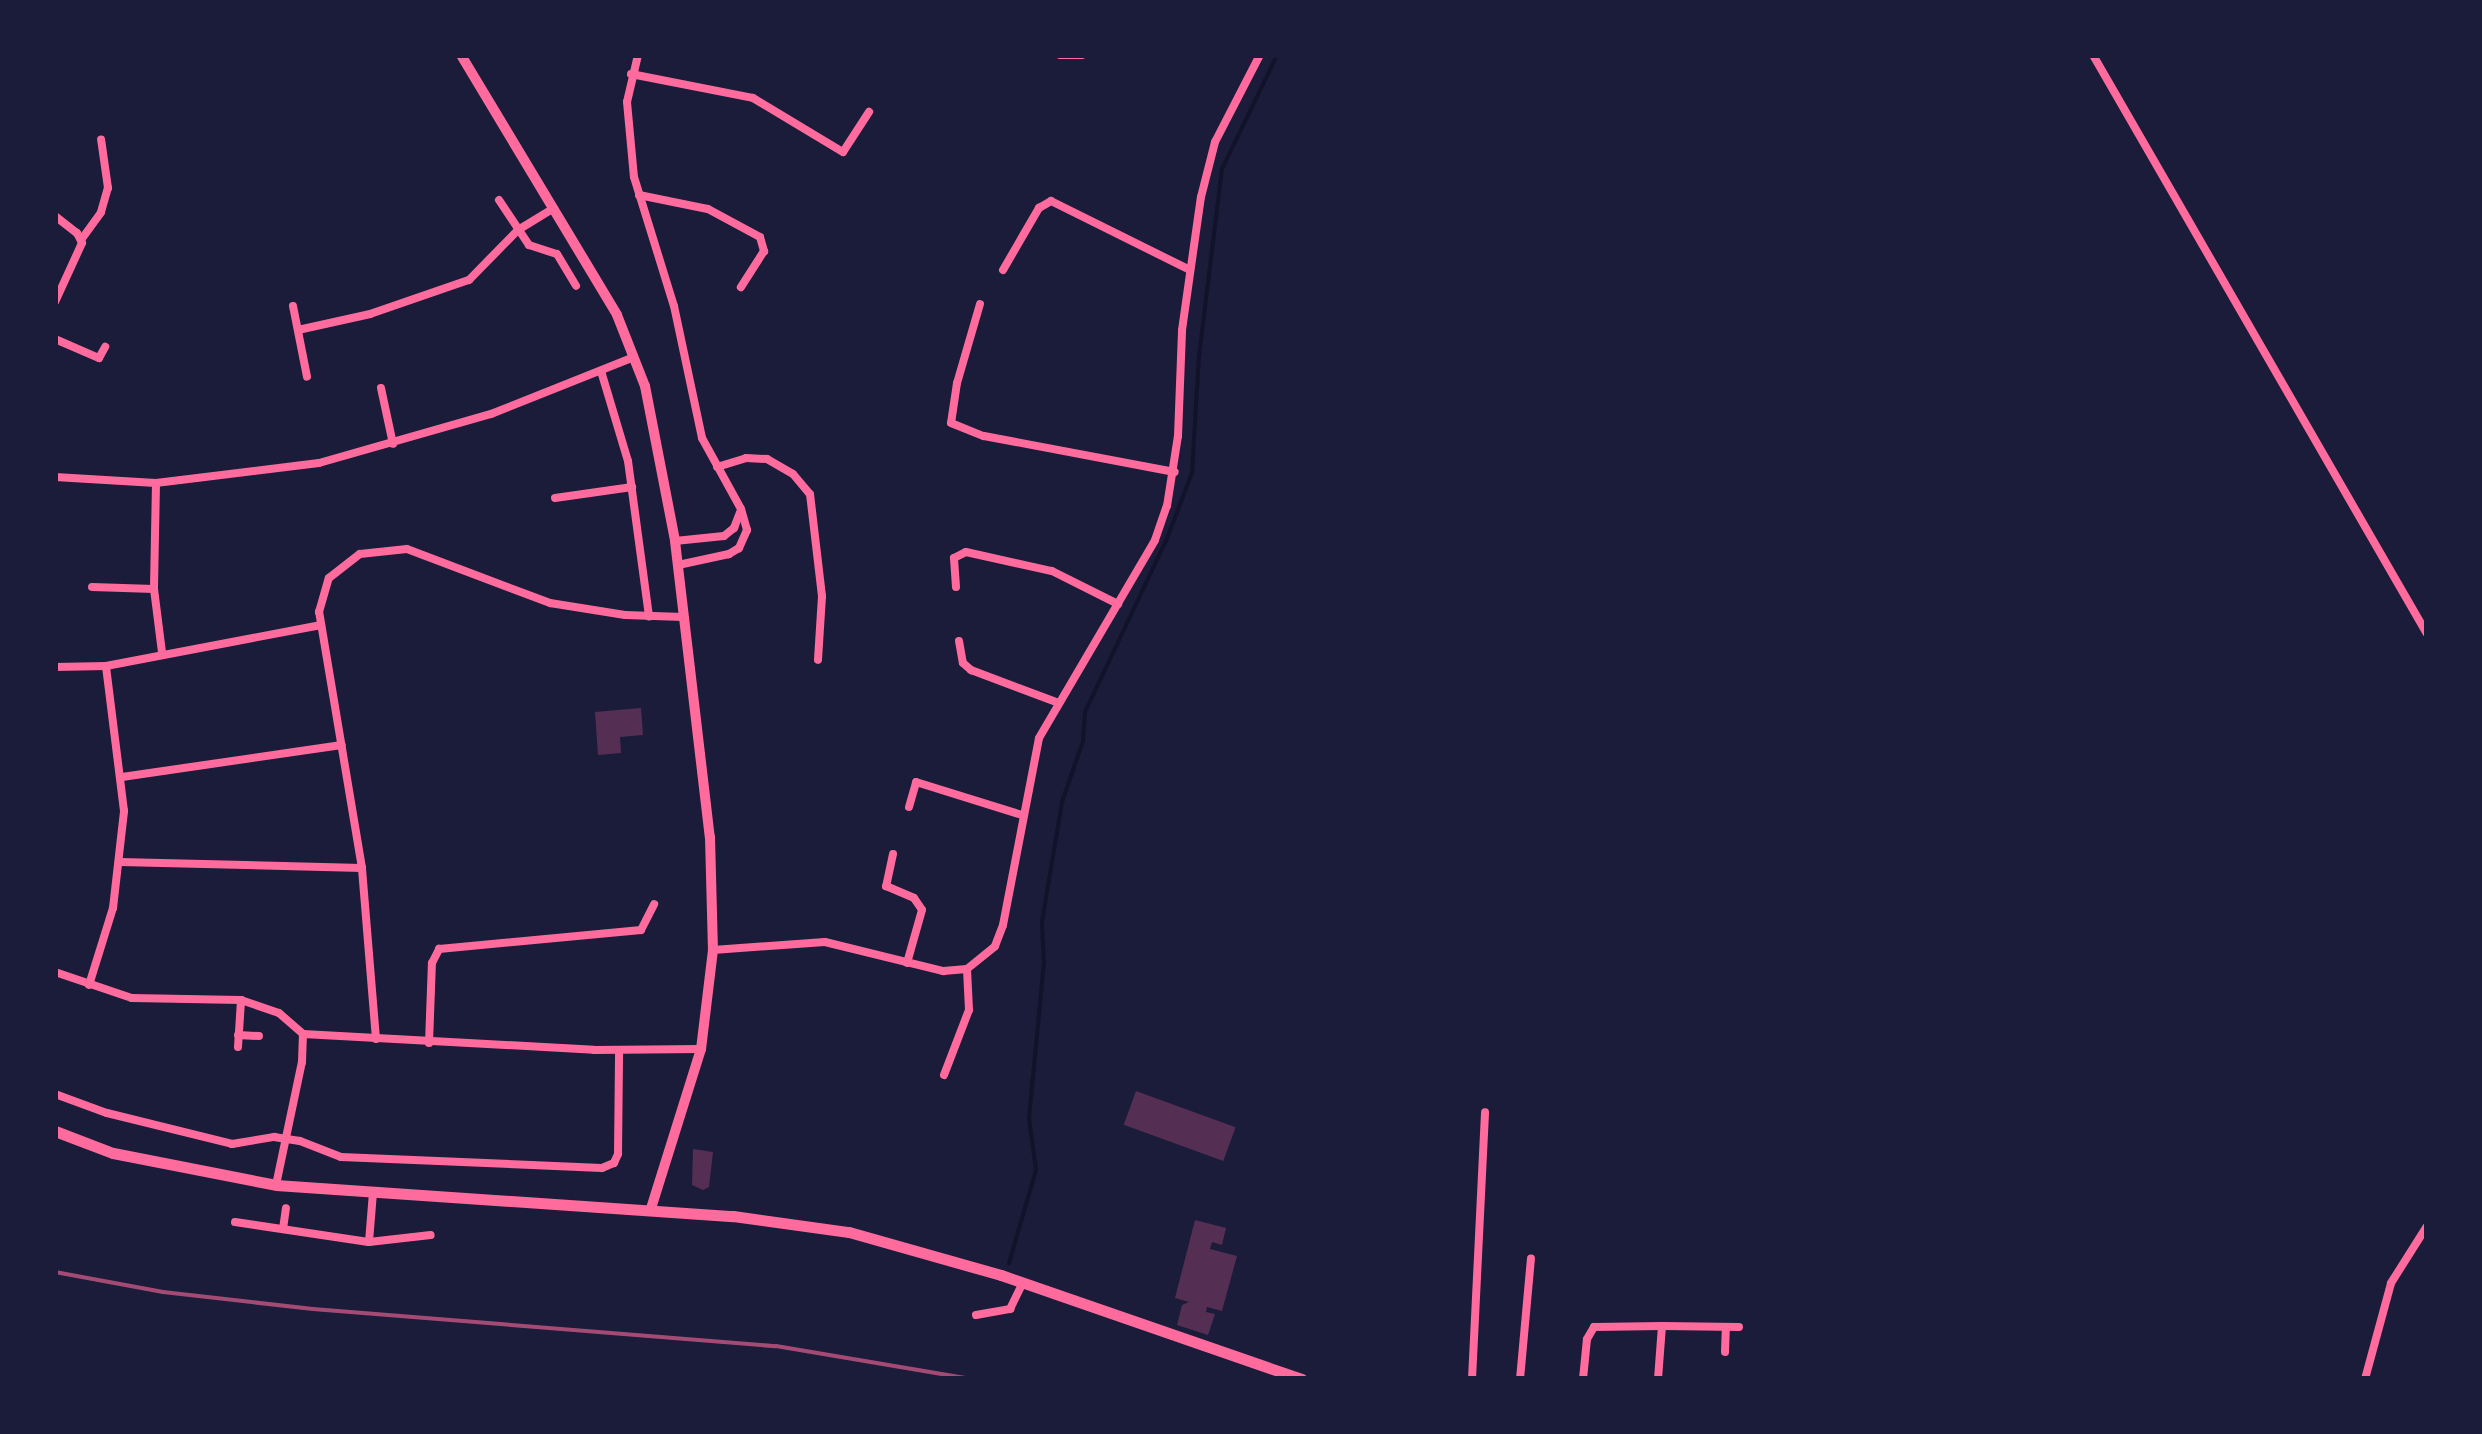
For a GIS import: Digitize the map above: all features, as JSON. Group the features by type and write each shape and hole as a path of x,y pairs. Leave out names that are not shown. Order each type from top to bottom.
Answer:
{"main road":[{"path":"461,55 607,294 634,357 654,424 678,564 710,837 713,950 701,1049 651,1209"},
{"path":"55,1132 113,1153 276,1185 651,1209 849,1232 1024,1282 1302,1379"}],"street":[{"path":"638,55 631,74 628,131 639,195 674,306 693,408 747,530 739,548 719,557 678,564"},
{"path":"1060,55 1082,55"},
{"path":"713,950 824,942 943,971 967,969 986,956 1001,934 1033,756 1056,702 1118,604 1161,524 1175,472 1182,330 1190,270 1216,142 1260,55"},
{"path":"2092,55 2427,634"},
{"path":"631,74 753,98 843,152 869,112"},
{"path":"55,302 81,240 98,218 108,188 101,138"},
{"path":"639,195 708,208 760,237 764,248 741,286"},
{"path":"499,200 530,245 557,254 576,286"},
{"path":"1002,270 1039,208 1051,201 1190,270"},
{"path":"298,330 370,314 469,280 518,230 554,208"},
{"path":"55,216 81,240"},
{"path":"980,304 957,383 951,423 984,436 1175,472"},
{"path":"293,306 307,377"},
{"path":"55,338 99,358 105,346"},
{"path":"55,477 156,483 280,470 393,444 491,414 634,357"},
{"path":"601,371 620,422 649,617"},
{"path":"382,388 393,444"},
{"path":"717,468 746,458 766,459 793,474 810,494 822,596 818,660"},
{"path":"156,483 154,589 162,652"},
{"path":"555,498 632,488"},
{"path":"674,541 724,536 734,528 741,510"},
{"path":"376,1039 362,868 319,602 333,572 360,554 388,548 429,556 536,600 649,617 683,617"},
{"path":"956,588 954,558 963,552 1052,570 1118,604"},
{"path":"92,587 154,589"},
{"path":"55,667 106,666 162,652 322,625"},
{"path":"959,641 962,660 971,670 1056,702"},
{"path":"89,985 110,921 120,862 122,777 106,666"},
{"path":"122,777 342,744"},
{"path":"909,806 916,782 1022,816"},
{"path":"893,854 886,886 917,900 922,910 908,964"},
{"path":"120,862 362,868"},
{"path":"429,1043 432,964 440,949 641,930 654,904"},
{"path":"944,1075 969,1010 967,969"},
{"path":"55,972 132,998 241,1000 279,1013 303,1034 429,1043 701,1049"},
{"path":"238,1047 241,1000"},
{"path":"276,1185 302,1062 303,1034"},
{"path":"238,1035 259,1036"},
{"path":"55,1094 107,1113 245,1145 286,1138 340,1157 606,1167 615,1162 618,1152 619,1050"},
{"path":"1472,1379 1485,1112"},
{"path":"369,1242 374,1192"},
{"path":"283,1229 286,1208"},
{"path":"236,1222 369,1242 396,1242 412,1235 431,1235"},
{"path":"409,1224 412,1235"},
{"path":"2365,1379 2391,1282 2427,1226"},
{"path":"1520,1379 1531,1259"},
{"path":"976,1315 1010,1309 1024,1282"},
{"path":"1658,1379 1662,1326"},
{"path":"1583,1379 1587,1339 1594,1327 1740,1327"},
{"path":"1725,1352 1726,1327"}],"building":[{"path":"641,708 643,735 620,737 621,753 598,755 595,712"},
{"path":"1136,1091 1236,1127 1223,1161 1124,1125"},
{"path":"693,1149 713,1152 709,1187 703,1190 692,1185"},
{"path":"1195,1220 1226,1228 1222,1245 1212,1242 1210,1249 1237,1256 1222,1311 1207,1307 1206,1312 1215,1314 1208,1335 1177,1325 1182,1305 1189,1302 1175,1298"}],"waterway":[{"path":"1009,1263 1036,1170 1029,1118 1044,963 1042,922 1062,802 1083,741 1085,712 1166,541 1192,473 1199,356 1222,169 1277,55"}],"railway":[{"path":"55,1272 163,1292 313,1309 776,1346 971,1379"}]}
